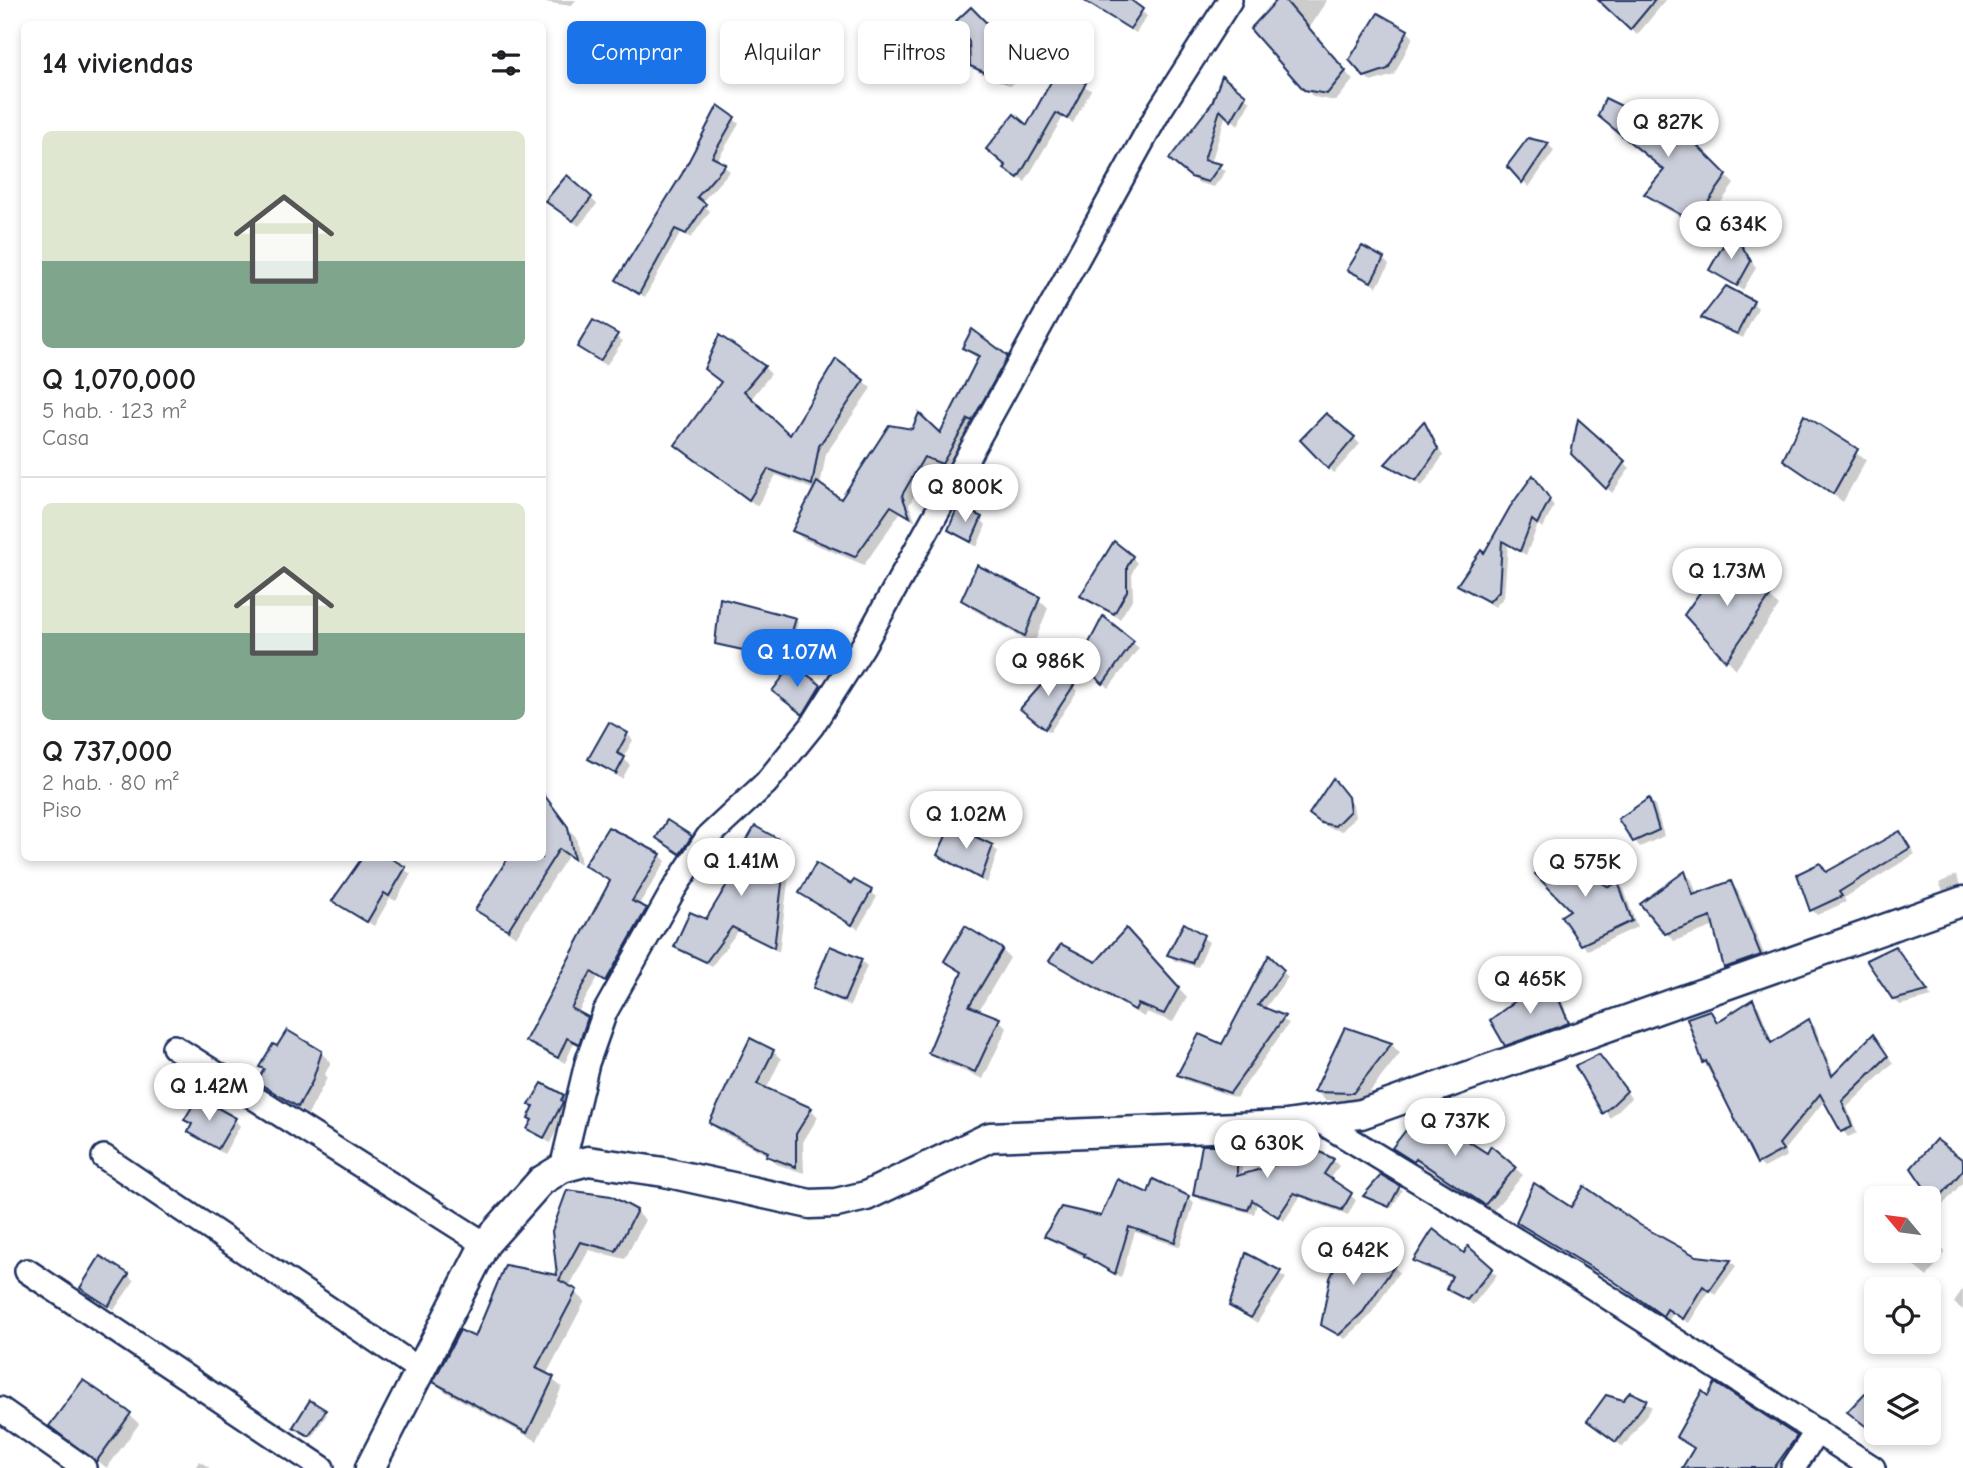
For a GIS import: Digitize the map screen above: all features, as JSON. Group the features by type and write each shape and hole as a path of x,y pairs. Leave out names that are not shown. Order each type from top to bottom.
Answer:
{"street":[{"path":"562,1168 587,1063 605,1012 674,889 708,838 766,783 812,726 863,646 1159,111 1230,0"},
{"path":"370,1468 485,1244 541,1181 562,1168 589,1161 664,1172 810,1204 836,1203 866,1196 990,1137 1273,1125 1361,1114 1963,901"},
{"path":"174,1046 485,1244"},
{"path":"1318,1120 1583,1281 1873,1468"},
{"path":"104,1157 420,1370"},
{"path":"27,1271 322,1468"},
{"path":"0,1409 84,1468"},
{"path":"1793,1468 1817,1431"}],"building":[{"path":"1083,0 1131,0 1143,9 1130,29"},
{"path":"1277,0 1285,0 1346,71 1327,94 1304,90 1250,29"},
{"path":"1598,0 1655,0 1630,30"},
{"path":"971,7 985,21 984,72 970,66 970,21 956,21"},
{"path":"1378,13 1408,30 1388,69 1364,77 1349,60"},
{"path":"1222,76 1246,95 1231,121 1220,110 1204,160 1221,164 1208,182 1191,177 1169,159 1212,103"},
{"path":"1050,84 1085,84 1067,119 1056,113 1018,178 1004,169 1006,166 986,149 1014,114 1027,125"},
{"path":"1605,98 1638,114 1643,105 1682,130 1727,175 1694,222 1644,194 1664,170 1598,116"},
{"path":"718,105 735,117 712,157 726,164 697,197 706,204 686,234 675,229 639,294 616,280 682,174"},
{"path":"1528,138 1549,143 1522,183 1507,166"},
{"path":"567,175 592,197 573,221 546,200"},
{"path":"1732,230 1751,261 1737,286 1709,270"},
{"path":"1362,246 1384,258 1371,282 1347,270"},
{"path":"1726,286 1754,301 1737,334 1701,318"},
{"path":"593,320 618,334 600,361 577,347"},
{"path":"972,329 1008,356 972,421 968,419 942,464 924,457 902,495 910,517 891,506 855,557 792,531 817,482 841,499 889,425 912,429 919,413 940,433 979,356 962,348"},
{"path":"719,335 765,366 744,391 790,435 836,359 864,380 819,446 812,485 768,469 749,500 675,445 721,382 704,369"},
{"path":"1326,413 1355,437 1328,469 1300,440"},
{"path":"1804,415 1858,449 1833,494 1783,460"},
{"path":"1578,419 1625,461 1606,489 1571,454"},
{"path":"1424,421 1438,449 1416,481 1385,464"},
{"path":"1533,475 1550,499 1537,524 1532,520 1520,551 1502,541 1499,591 1489,602 1457,585 1481,550 1484,553 1510,507"},
{"path":"958,506 982,517 971,542 948,530"},
{"path":"1114,541 1133,556 1127,567 1127,591 1114,614 1080,596"},
{"path":"1725,557 1771,595 1726,661 1684,615"},
{"path":"977,565 1040,597 1025,636 961,600"},
{"path":"720,598 796,618 784,659 715,644"},
{"path":"1103,616 1134,641 1103,684 1079,662"},
{"path":"793,664 821,685 803,715 772,691"},
{"path":"1058,666 1074,685 1045,729 1020,709"},
{"path":"609,722 628,733 617,753 625,757 616,774 588,759"},
{"path":"1333,778 1348,797 1350,811 1335,826 1321,823 1309,814"},
{"path":"546,797 568,827 574,859 559,849 508,930 475,910 506,861 546,861"},
{"path":"1649,798 1659,830 1633,842 1618,819"},
{"path":"667,820 692,836 680,854 656,838"},
{"path":"951,825 993,845 981,879 937,855"},
{"path":"755,826 787,844 774,948 732,927 706,962 674,947 690,912 706,919 728,883 709,873 717,854 734,863"},
{"path":"608,827 661,854 632,901 647,908 606,981 591,972 571,1008 588,1017 579,1044 567,1038 558,1058 525,1041 610,881 584,865"},
{"path":"1900,831 1910,848 1839,892 1842,896 1810,911 1797,874 1820,863 1826,872"},
{"path":"1553,852 1609,887 1618,882 1632,921 1581,945 1561,916 1570,910 1535,874"},
{"path":"360,861 395,861 406,867 389,896 384,893 367,922 332,901"},
{"path":"816,863 851,884 854,880 872,890 852,925 799,893"},
{"path":"1685,871 1693,895 1731,881 1761,955 1724,968 1711,917 1665,934 1640,904"},
{"path":"1184,923 1204,935 1192,963 1167,955"},
{"path":"965,926 1003,949 969,1006 1000,1018 975,1072 928,1053 962,972 944,961"},
{"path":"1126,928 1179,987 1164,1014 1138,1004 1135,1010 1049,961 1061,944 1096,962"},
{"path":"830,946 862,959 844,1001 813,988"},
{"path":"1895,946 1928,991 1893,1000 1866,960"},
{"path":"1269,955 1284,970 1258,1005 1285,1016 1230,1093 1177,1075 1199,1034 1222,1044"},
{"path":"1551,981 1569,1023 1505,1046 1490,1020 1522,996"},
{"path":"1753,999 1771,1043 1809,1019 1832,1076 1873,1034 1888,1056 1842,1101 1852,1127 1841,1132 1820,1094 1779,1144 1783,1150 1757,1164 1706,1061 1703,1063 1687,1018 1710,1010 1717,1022"},
{"path":"1345,1027 1392,1043 1353,1093 1314,1092"},
{"path":"287,1030 322,1051 312,1082 298,1107 257,1082 264,1069 259,1067 273,1044 277,1046"},
{"path":"750,1038 774,1050 757,1084 812,1108 796,1134 796,1167 766,1156 768,1152 709,1123"},
{"path":"1599,1054 1627,1091 1603,1114 1575,1066"},
{"path":"542,1083 564,1095 544,1138 527,1129 532,1120 528,1118 534,1106 529,1105"},
{"path":"198,1097 236,1118 218,1149 188,1132 192,1124 184,1120"},
{"path":"1421,1111 1487,1153 1491,1146 1516,1167 1485,1205 1416,1159 1414,1162 1392,1148"},
{"path":"1936,1139 1963,1160 1963,1170 1941,1196 1941,1186 1923,1186 1911,1168"},
{"path":"1304,1144 1334,1159 1324,1174 1352,1193 1342,1210 1294,1193 1278,1217 1252,1200 1248,1210 1193,1195 1202,1145 1237,1145 1237,1176 1295,1159"},
{"path":"1381,1175 1400,1186 1389,1207 1363,1196"},
{"path":"1117,1179 1148,1193 1153,1179 1189,1196 1175,1242 1129,1227 1115,1274 1084,1256 1085,1254 1044,1236 1061,1207 1101,1216"},
{"path":"1534,1183 1571,1207 1584,1186 1640,1225 1696,1256 1731,1260 1709,1291 1703,1286 1683,1319 1667,1309 1663,1316 1612,1280 1516,1222"},
{"path":"567,1190 611,1196 637,1210 616,1251 580,1242 559,1280 577,1290 536,1368 554,1377 527,1433 433,1382 460,1330 475,1337 505,1265 557,1275 552,1231"},
{"path":"1433,1229 1464,1253 1468,1246 1493,1268 1467,1300 1446,1289 1452,1276 1413,1261"},
{"path":"1346,1244 1395,1265 1363,1312 1339,1335 1321,1325 1330,1278"},
{"path":"1246,1253 1281,1271 1251,1318 1229,1306"},
{"path":"100,1256 129,1274 108,1306 80,1288"},
{"path":"83,1380 131,1413 96,1462 49,1426"},
{"path":"1715,1383 1797,1436 1774,1468 1682,1468 1694,1448 1676,1437 1702,1391 1708,1396"},
{"path":"1630,1392 1647,1400 1616,1442 1587,1421 1606,1395 1623,1400"},
{"path":"1864,1394 1864,1425 1847,1412"},
{"path":"310,1400 326,1410 309,1436 293,1427"}]}
